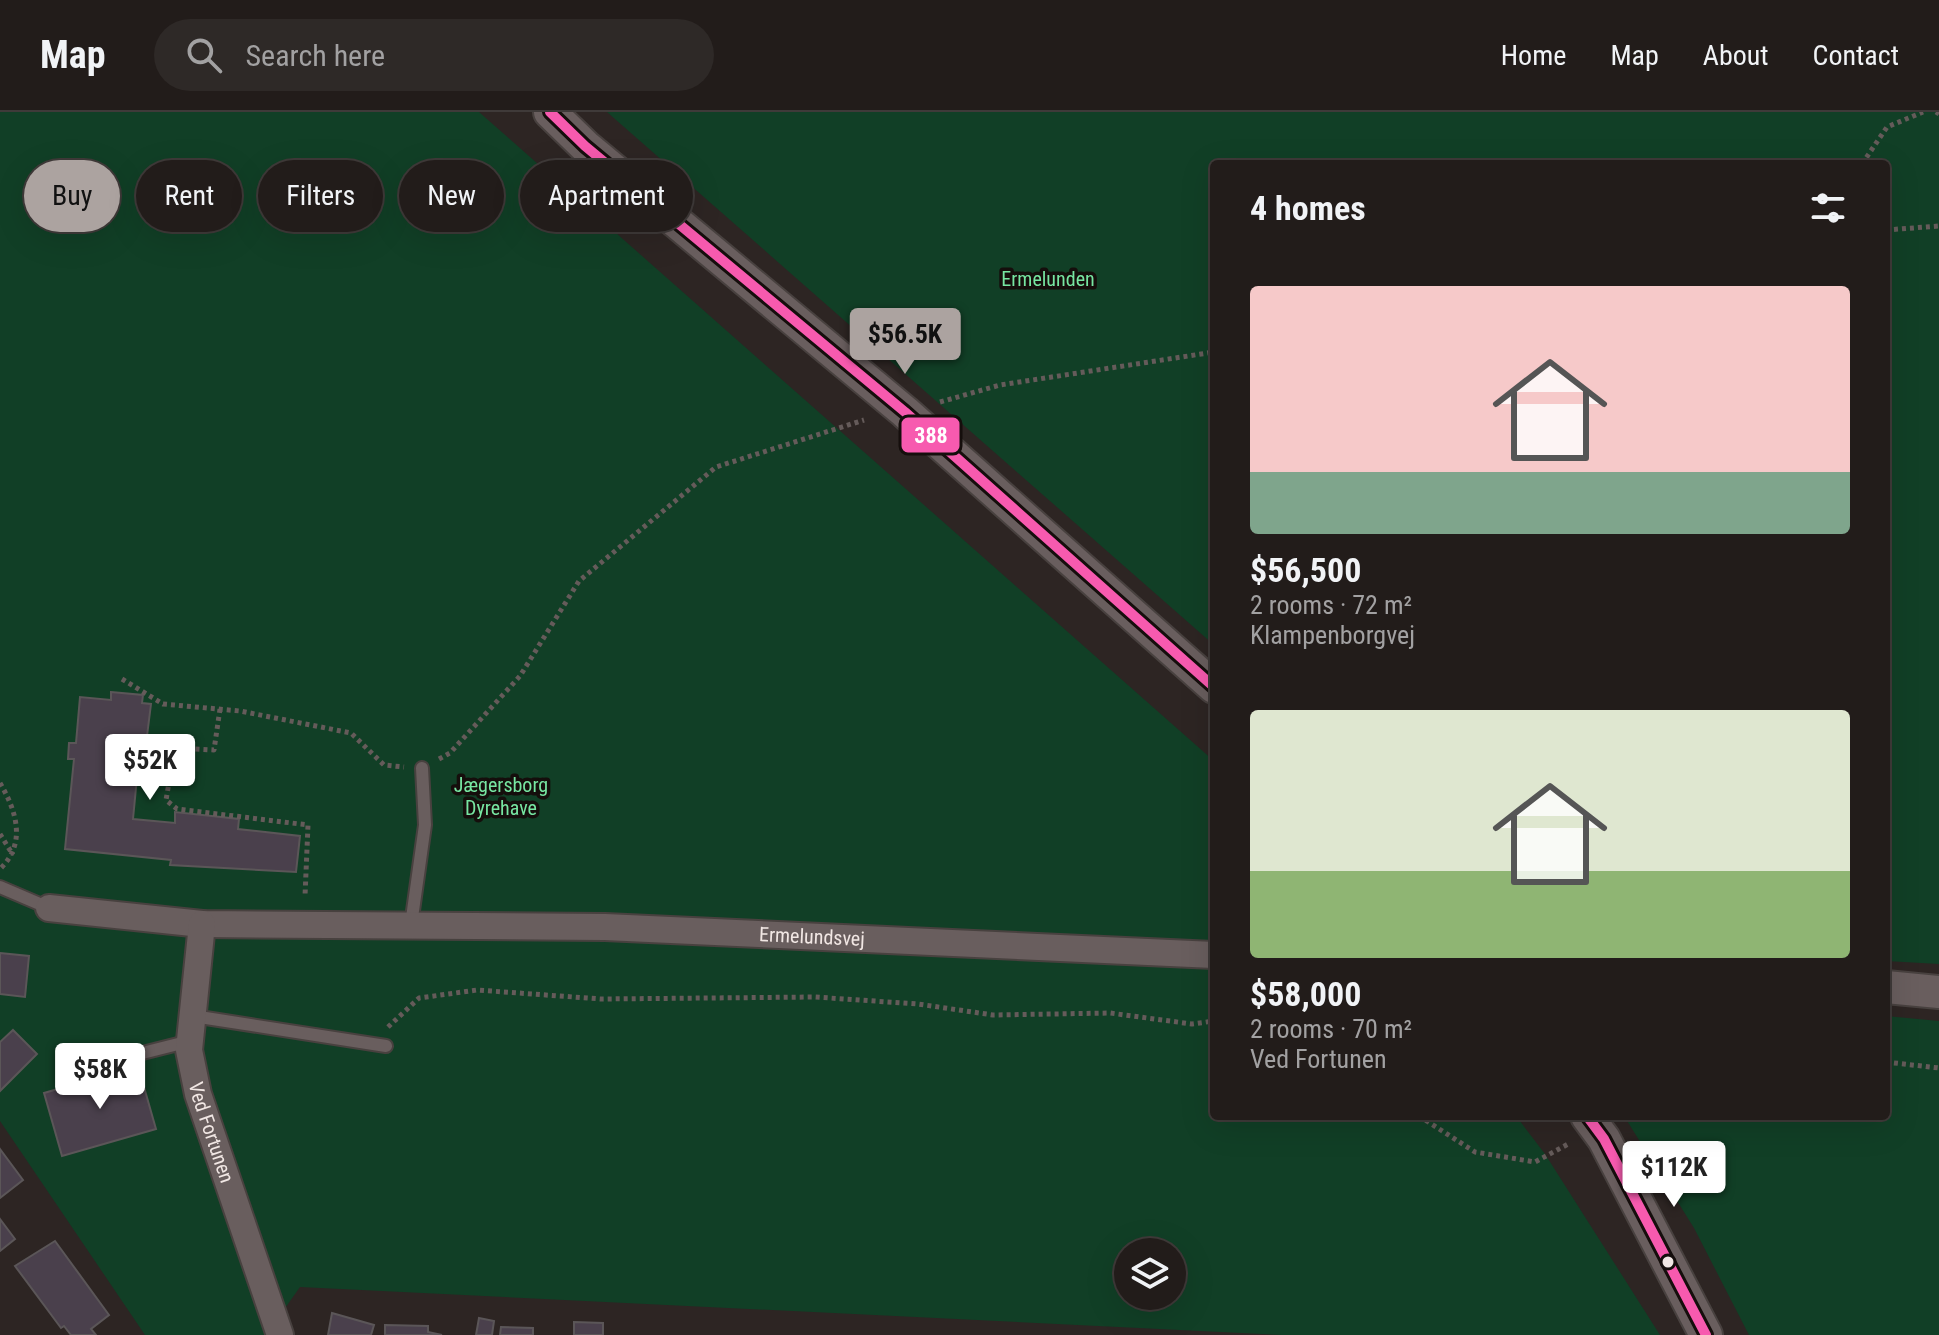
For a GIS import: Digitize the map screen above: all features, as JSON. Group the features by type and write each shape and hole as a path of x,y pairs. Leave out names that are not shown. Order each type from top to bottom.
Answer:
{"street":[{"path":"550,112 597,156 905,412 1210,683"},
{"path":"49,908 202,924 411,925"},
{"name":"Ved Fortunen","path":"202,924 191,1029 198,1094 280,1335"},
{"name":"Ermelundsvej","path":"411,925 605,927 1210,955"},
{"path":"1890,987 1939,992"},
{"path":"1592,1122 1677,1274 1706,1335"}],"lane":[{"path":"411,925 425,825 422,768"},
{"path":"0,887 49,908"},
{"path":"79,1069 191,1029 386,1046"}],"path":[{"path":"1865,160 1887,127 1923,112"},
{"path":"1890,230 1939,226"},
{"path":"122,679 163,704 220,709 351,733 384,765 422,768 450,753 520,676 579,581 716,467 800,442 849,422 905,412 1000,385 1210,353"},
{"path":"220,709 214,750 175,748 166,800 177,809 308,825 305,924"},
{"path":"0,783 19,829 13,856 0,868"},
{"path":"0,834 13,856"},
{"path":"370,1044 419,998 477,990 601,999 815,997 918,1004 993,1015 1110,1013 1192,1024 1210,1022"},
{"path":"1890,1062 1939,1068"},
{"path":"1425,1120 1475,1152 1535,1162 1592,1122"}],"green space":[{"name":"Jægersborg Dyrehave","path":"0,112 479,112 533,160 520,160 520,232 615,232 1210,757 1210,1120 1519,1120 1545,1154 1660,1335 1282,1335 300,1287 266,1335 145,1335 0,1121"},
{"name":"Ermelunden","path":"607,112 1939,112 1939,964 1890,961 1890,160 1210,160 1210,641 693,188 693,160 662,160"},
{"path":"1890,1016 1939,1021 1939,1335 1749,1335 1694,1228 1626,1120 1890,1120"}],"building":[{"path":"111,692 143,695 142,703 151,704 147,736 141,736 133,819 175,823 175,812 239,819 238,829 300,836 296,872 170,865 171,860 65,849 74,759 68,759 69,743 76,743 80,697 111,700"},
{"path":"0,953 29,956 25,997 0,994"},
{"path":"13,1030 37,1054 0,1091 0,1042"},
{"path":"138,1066 156,1129 62,1156 44,1093"},
{"path":"0,1149 23,1180 0,1198"},
{"path":"0,1219 15,1239 0,1251"},
{"path":"55,1241 109,1315 91,1329 96,1335 71,1335 64,1326 61,1328 15,1266"},
{"path":"332,1313 374,1325 371,1335 328,1335"},
{"path":"479,1318 494,1321 492,1335 476,1335"},
{"path":"574,1322 603,1323 603,1335 574,1335"},
{"path":"385,1325 428,1326 428,1332 442,1335 385,1335"},
{"path":"501,1327 533,1328 533,1335 500,1335"}],"transit line":[{"name":"388","path":"550,112 585,146 905,412 1210,683"},
{"name":"388","path":"1590,1120 1604,1139 1706,1335"}]}
